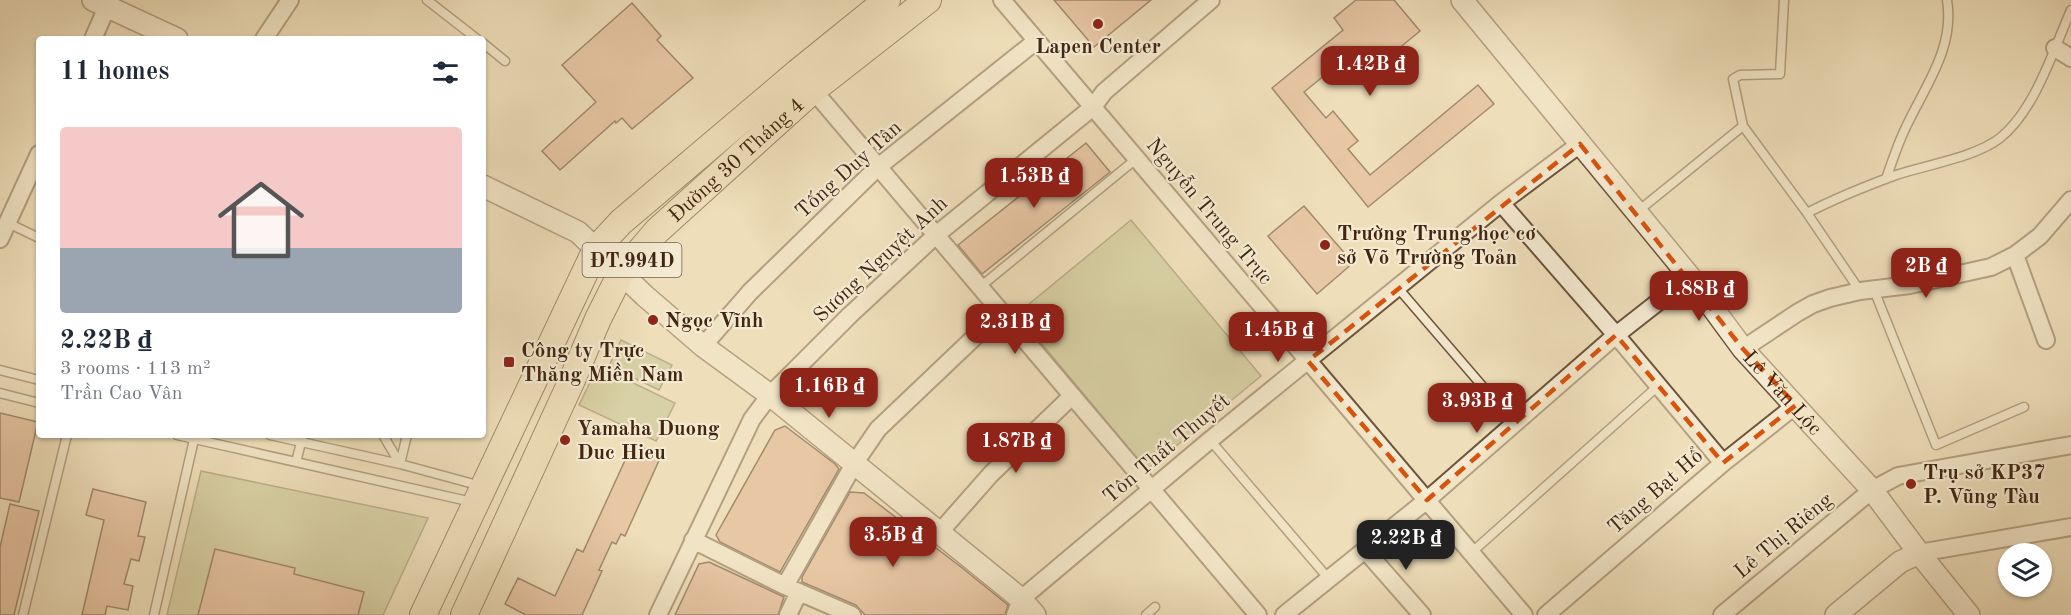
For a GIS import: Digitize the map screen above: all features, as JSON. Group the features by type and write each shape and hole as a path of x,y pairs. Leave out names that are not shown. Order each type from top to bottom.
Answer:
{"main road":[{"name":"Đường 30 Tháng 4","path":"464,615 621,273 657,231 886,0"},
{"name":"Đường 30 Tháng 4","path":"423,615 596,249 621,222 805,81 928,0"}],"street":[{"path":"266,36 290,0"},
{"name":"Nguyễn Trung Trực","path":"1002,0 1524,615"},
{"name":"Sương Nguyệt Anh","path":"658,615 752,419 770,395 850,315 936,235 1093,107 1104,92 1211,0"},
{"name":"Lê Văn Lộc","path":"1462,0 1690,276 1743,349 1872,490 1969,615"},
{"path":"94,36 104,2 171,36"},
{"name":"Tống Duy Tân","path":"703,346 750,292 878,167 1036,41"},
{"path":"2055,48 2071,58"},
{"path":"805,81 1258,615"},
{"name":"Tôn Thất Thuyết","path":"1024,610 1151,489 1501,203 1580,144"},
{"path":"0,239 36,161"},
{"path":"486,187 578,232 703,346 770,395 939,532 1024,610"},
{"path":"1743,349 1813,304 1990,267 2015,255 2040,236 2071,200"},
{"path":"1501,203 1723,463"},
{"path":"2015,255 2046,340"},
{"path":"1284,615 1427,501 1616,335 1690,276"},
{"path":"788,615 792,589 854,464 878,429 1001,312"},
{"path":"939,532 991,474 1072,396"},
{"name":"Tăng Bạt Hổ","path":"1546,615 1723,463 1796,405"},
{"name":"Lê Thị Riêng","path":"1722,615 1872,490 1898,476 2071,445"},
{"path":"1836,615 1900,562 1919,553 2071,528"},
{"path":"693,540 792,589 852,615"},
{"path":"1365,550 1422,615"}],"lane":[{"path":"428,0 473,36"},
{"path":"1784,0 1780,74 1740,75 1733,79 1743,126 1867,291 1936,445 2024,407"},
{"path":"1886,179 1906,127 1936,68 1947,37 1949,15 1947,0"},
{"path":"1807,213 1886,179 1980,149 2001,137 2024,110 2071,10"},
{"path":"486,45 505,61"},
{"path":"1637,212 1743,126"},
{"path":"980,287 1136,159"},
{"path":"8,223 36,237"},
{"path":"1398,288 1515,424"},
{"path":"0,370 36,379"},
{"path":"1471,553 1658,386"},
{"path":"0,393 36,402"},
{"path":"23,615 66,438"},
{"path":"154,615 195,438"},
{"path":"199,438 297,462 480,495"},
{"path":"385,438 400,464"},
{"path":"400,464 406,438"},
{"path":"297,462 302,439 400,464 480,495"},
{"path":"1210,441 1328,578"},
{"path":"1146,615 1155,607"}],"highlighted area":[{"path":"1580,144 1743,349 1796,405 1723,463 1616,335 1427,500 1308,361"}],"green space":[{"path":"1131,220 1261,376 1147,470 1017,314"},
{"path":"621,340 672,365 659,390 609,366"},
{"path":"598,366 675,403 656,441 579,405"},
{"path":"201,471 428,518 383,615 167,615"}],"building":[{"name":"Lapen Center","path":"1054,0 1151,0 1094,47"},
{"path":"1356,0 1394,0 1420,31 1374,69 1361,54 1351,62 1347,57 1304,92 1326,118 1333,111 1358,141 1348,149 1370,175 1478,85 1494,104 1368,207 1272,88 1343,30 1334,18"},
{"path":"632,3 661,36 657,40 693,78 632,129 622,118 616,123 615,121 560,170 542,151 596,102 562,65"},
{"path":"1086,143 1110,172 982,274 958,245"},
{"path":"1304,206 1353,263 1317,294 1268,236"},
{"path":"0,413 36,422 36,430 19,502 0,498"},
{"path":"785,426 839,469 780,572 720,542 716,535 775,430"},
{"path":"633,443 661,456 625,536 621,534 616,544 612,542 582,615 526,615 505,604 518,578 555,596 577,549 583,552"},
{"path":"93,489 146,502 138,536 145,537 139,561 131,559 124,584 133,586 128,610 107,606 105,615 82,615 104,520 86,515"},
{"path":"850,492 864,493 961,567 1008,605 1005,615 865,615 856,605 802,582 802,577"},
{"path":"10,504 39,511 14,615 0,615 0,547"},
{"path":"215,549 295,568 294,574 364,592 358,615 198,615"},
{"path":"709,562 784,597 778,615 675,615 699,564"}],"place":[{"name":"Lapen Center","path":"1098,24"},
{"name":"Trường Trung học cơ sở Võ Trường Toản","path":"1325,245"},
{"name":"Ngọc Vĩnh","path":"653,320"},
{"name":"Công ty Trực Thăng Miền Nam","path":"509,362"},
{"name":"Yamaha Duong Duc Hieu","path":"565,440"},
{"name":"Trụ sở KP37 P. Vũng Tàu","path":"1911,484"}]}
